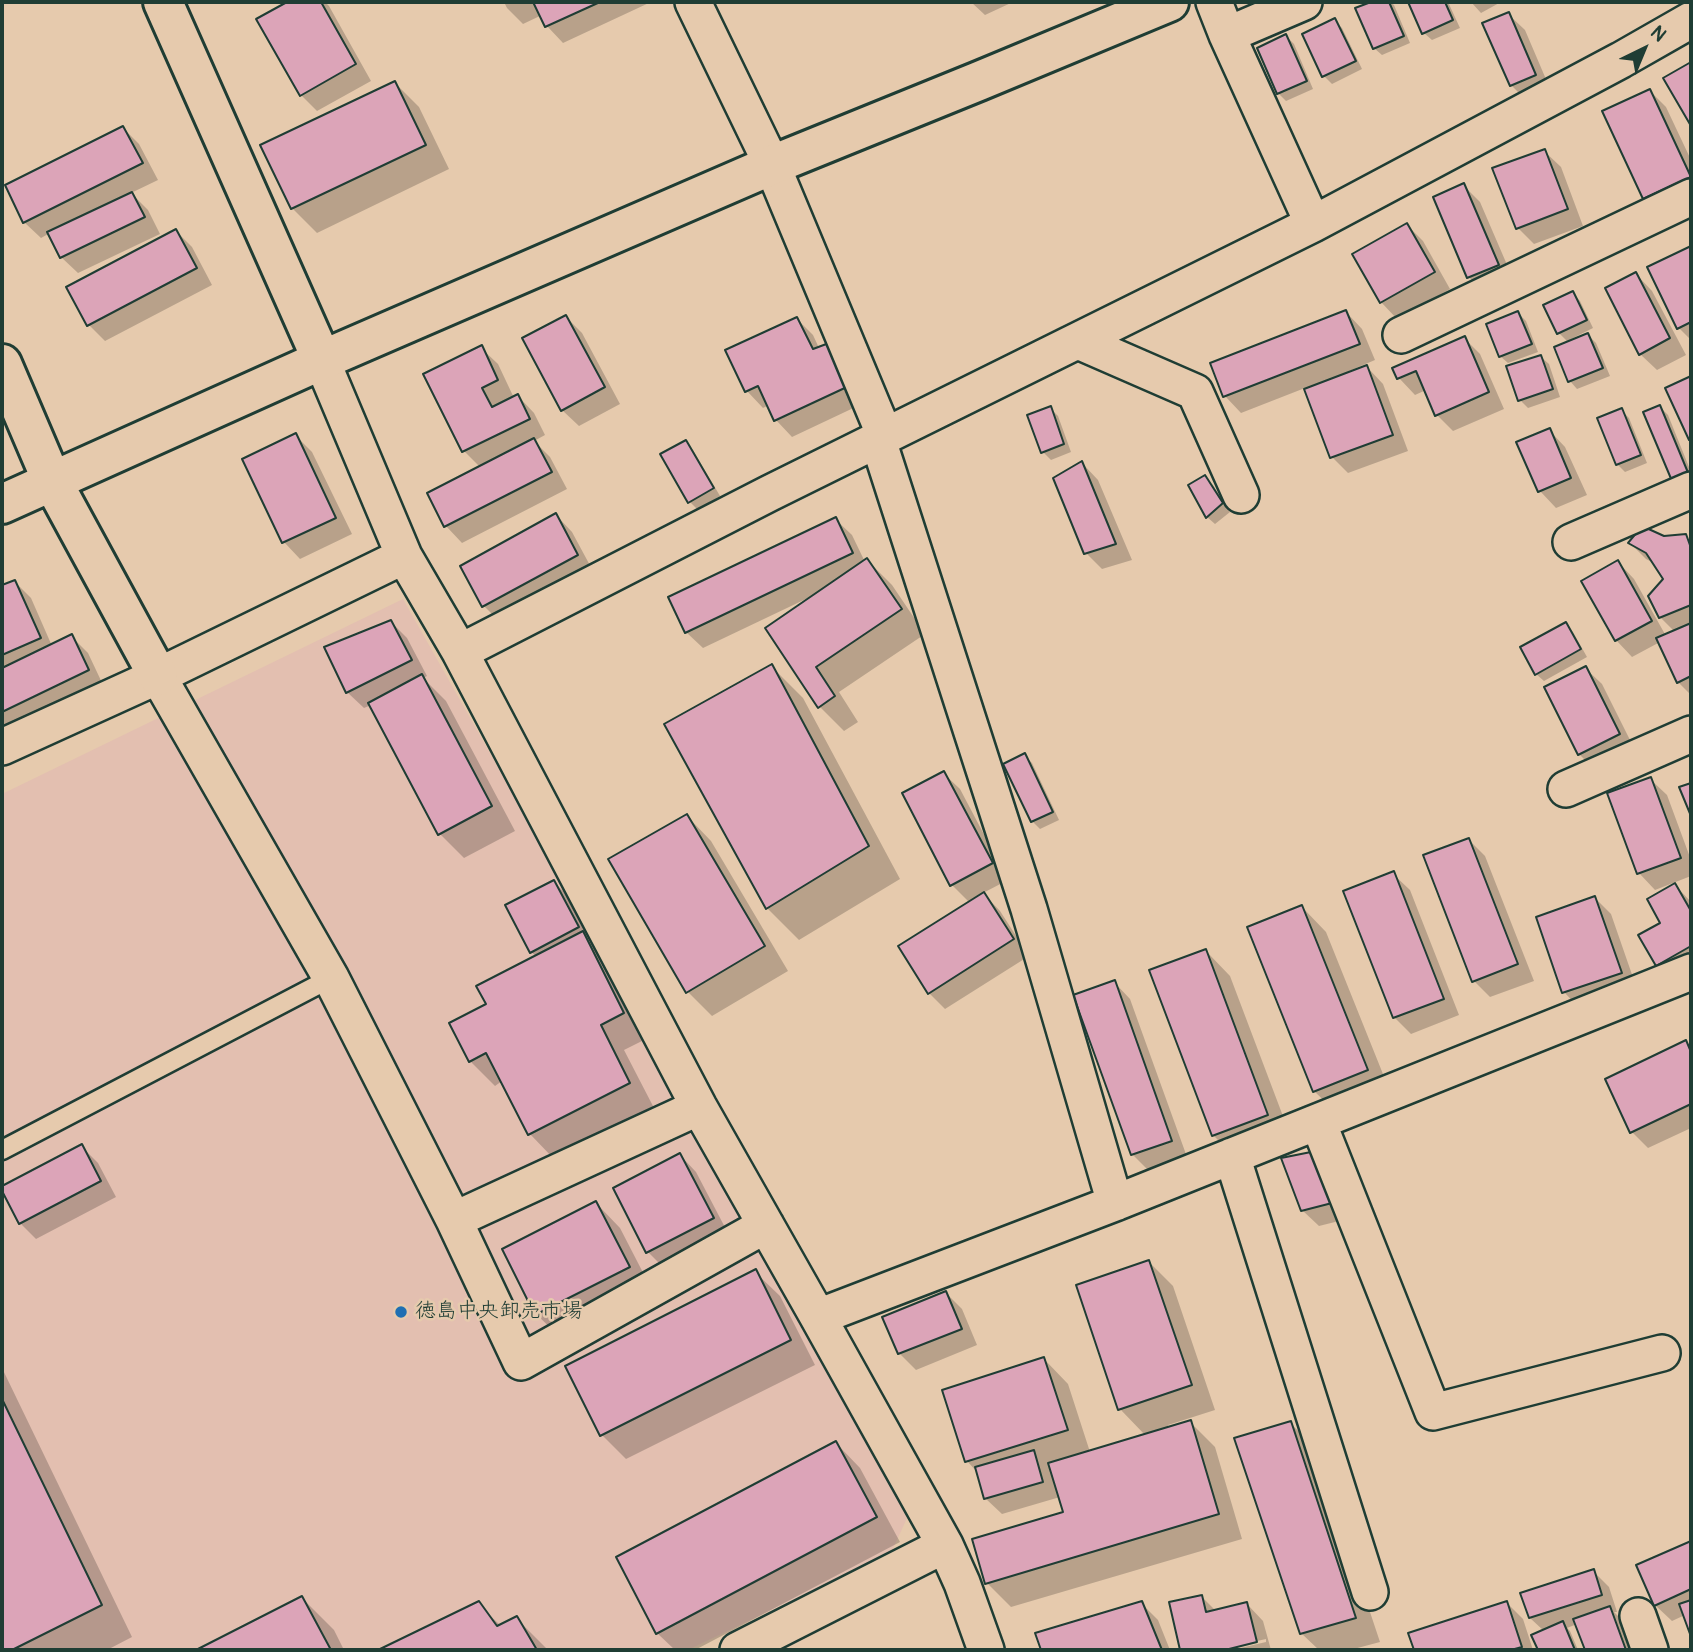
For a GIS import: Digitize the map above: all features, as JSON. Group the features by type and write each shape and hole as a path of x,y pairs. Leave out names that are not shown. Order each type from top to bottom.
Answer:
{"street":[{"path":"164,2 322,360 404,556 460,652 699,1107 945,1545 986,1650"},
{"path":"693,2 772,165 881,438 1029,909 1115,1203"},
{"path":"2,504 322,360 772,165 1169,2"},
{"path":"1214,2 1313,224"},
{"path":"1227,35 1304,2"},
{"path":"460,652 770,493 1313,224 1691,20"},
{"path":"1401,335 1691,197"},
{"path":"1078,341 1195,392 1241,495"},
{"path":"2,364 51,481 158,676 331,978 454,1220 521,1362 766,1225"},
{"path":"1570,542 1691,490"},
{"path":"2,747 158,676 404,556"},
{"path":"1566,789 1691,734"},
{"path":"818,1317 1115,1203 1691,972"},
{"path":"454,1220 699,1107"},
{"path":"1318,1122 1433,1412 1662,1353"},
{"path":"1232,1156 1370,1592"},
{"path":"738,1650 945,1545"},
{"path":"1638,1616 1650,1650"}],"lane":[{"path":"2,1150 331,978"}],"shaded area":[{"name":"徳島中央卸売市場","path":"403,599 691,1109 908,1516 891,1553 688,1650 2,1650 2,794"}],"building":[{"path":"287,2 321,2 356,64 300,96 256,19"},
{"path":"533,2 600,2 545,27"},
{"path":"1371,2 1389,2 1404,36 1373,49 1355,8"},
{"path":"1408,2 1445,2 1453,20 1422,34"},
{"path":"1509,12 1536,75 1510,86 1482,23"},
{"path":"1335,18 1356,61 1322,77 1302,34"},
{"path":"1286,34 1307,81 1277,94 1257,48"},
{"path":"1691,62 1691,126 1663,78"},
{"path":"395,81 426,145 291,209 260,145"},
{"path":"1650,89 1691,177 1643,199 1602,111"},
{"path":"123,126 143,163 23,223 5,185"},
{"path":"1545,149 1568,209 1516,229 1492,168"},
{"path":"1464,183 1499,265 1467,278 1433,197"},
{"path":"132,192 145,217 60,258 47,232"},
{"path":"1407,223 1435,272 1380,303 1352,254"},
{"path":"176,229 197,268 87,326 66,287"},
{"path":"1691,246 1691,322 1677,329 1647,267"},
{"path":"1636,272 1670,338 1639,355 1605,288"},
{"path":"1573,291 1587,320 1557,334 1543,305"},
{"path":"1346,310 1360,344 1223,397 1210,363"},
{"path":"1518,311 1532,344 1499,357 1486,324"},
{"path":"566,315 605,387 561,411 522,338"},
{"path":"797,317 813,349 829,343 849,386 774,421 758,386 745,392 725,350"},
{"path":"1588,333 1603,368 1568,382 1554,347"},
{"path":"1465,336 1489,392 1435,416 1416,371 1397,379 1392,368"},
{"path":"482,345 498,380 482,388 492,407 518,394 530,419 462,452 423,374"},
{"path":"1541,355 1553,389 1518,401 1506,366"},
{"path":"1367,365 1393,435 1330,458 1304,389"},
{"path":"1691,376 1691,439 1689,440 1665,388"},
{"path":"1660,405 1689,475 1672,481 1643,412"},
{"path":"1051,406 1064,444 1041,453 1027,415"},
{"path":"1622,408 1641,455 1616,465 1597,418"},
{"path":"1550,428 1571,478 1538,492 1516,442"},
{"path":"296,433 336,518 282,543 242,459"},
{"path":"534,438 552,472 444,527 427,493"},
{"path":"686,440 714,488 688,503 660,454"},
{"path":"1082,461 1116,544 1084,554 1053,478"},
{"path":"1205,475 1223,503 1206,518 1188,485"},
{"path":"556,513 578,555 482,607 460,566"},
{"path":"836,517 853,553 685,633 668,597"},
{"path":"1642,526 1664,536 1686,534 1691,548 1691,605 1659,618 1648,596 1663,579 1646,553 1628,543"},
{"path":"867,558 902,609 816,667 835,696 818,708 765,628"},
{"path":"1618,560 1652,621 1615,641 1581,581"},
{"path":"15,580 41,638 2,655 2,585"},
{"path":"391,620 412,660 346,693 324,647"},
{"path":"1566,622 1581,649 1535,675 1520,647"},
{"path":"1691,623 1691,676 1677,683 1656,638"},
{"path":"72,634 89,670 2,712 2,668"},
{"path":"772,664 869,846 766,909 664,724"},
{"path":"1586,666 1620,734 1578,755 1544,687"},
{"path":"422,674 492,806 438,835 368,703"},
{"path":"1025,753 1053,812 1031,822 1003,764"},
{"path":"944,771 993,863 950,886 902,793"},
{"path":"1651,777 1681,858 1637,874 1607,793"},
{"path":"1691,783 1691,816 1679,787"},
{"path":"687,814 765,946 686,993 608,859"},
{"path":"1469,838 1518,964 1472,982 1423,855"},
{"path":"1394,871 1444,999 1393,1018 1343,891"},
{"path":"554,880 579,927 530,953 505,905"},
{"path":"1675,883 1691,911 1691,946 1656,966 1638,935 1660,923 1647,899"},
{"path":"984,892 1014,939 928,994 898,946"},
{"path":"1595,896 1622,973 1562,993 1536,917"},
{"path":"1302,905 1368,1070 1313,1092 1247,927"},
{"path":"583,931 624,1013 601,1025 630,1083 528,1135 486,1053 469,1062 449,1023 486,1004 476,986"},
{"path":"1206,949 1268,1115 1212,1136 1149,970"},
{"path":"1115,980 1172,1141 1131,1155 1073,995"},
{"path":"1686,1040 1691,1052 1691,1104 1630,1133 1605,1079"},
{"path":"82,1144 101,1181 19,1224 2,1186"},
{"path":"1316,1151 1336,1202 1301,1211 1281,1158"},
{"path":"680,1153 714,1218 646,1253 613,1188"},
{"path":"596,1201 630,1267 535,1315 502,1249"},
{"path":"1149,1260 1192,1385 1118,1410 1076,1285"},
{"path":"756,1269 791,1340 600,1436 565,1366"},
{"path":"946,1291 962,1329 898,1354 882,1317"},
{"path":"1044,1357 1068,1430 965,1462 942,1390"},
{"path":"2,1399 102,1605 12,1650 2,1650"},
{"path":"1191,1420 1219,1514 985,1584 972,1539 1063,1512 1048,1463"},
{"path":"1291,1421 1356,1618 1300,1634 1234,1438"},
{"path":"836,1441 877,1517 656,1634 616,1557"},
{"path":"1034,1450 1043,1482 984,1499 975,1467"},
{"path":"1691,1541 1691,1589 1654,1606 1636,1565"},
{"path":"1594,1569 1602,1595 1529,1618 1520,1593"},
{"path":"1202,1595 1206,1612 1247,1602 1257,1642 1225,1650 1180,1650 1169,1602"},
{"path":"302,1596 331,1650 196,1650"},
{"path":"1691,1600 1691,1633 1690,1634 1679,1604"},
{"path":"479,1601 497,1626 517,1616 537,1650 378,1650"},
{"path":"1142,1601 1162,1650 1041,1650 1035,1633"},
{"path":"1507,1601 1522,1647 1511,1650 1414,1650 1408,1633"},
{"path":"1610,1606 1626,1650 1585,1650 1573,1619"},
{"path":"1563,1621 1575,1650 1538,1650 1531,1635"}],"place":[{"name":"徳島中央卸売市場","path":"401,1312"}]}
